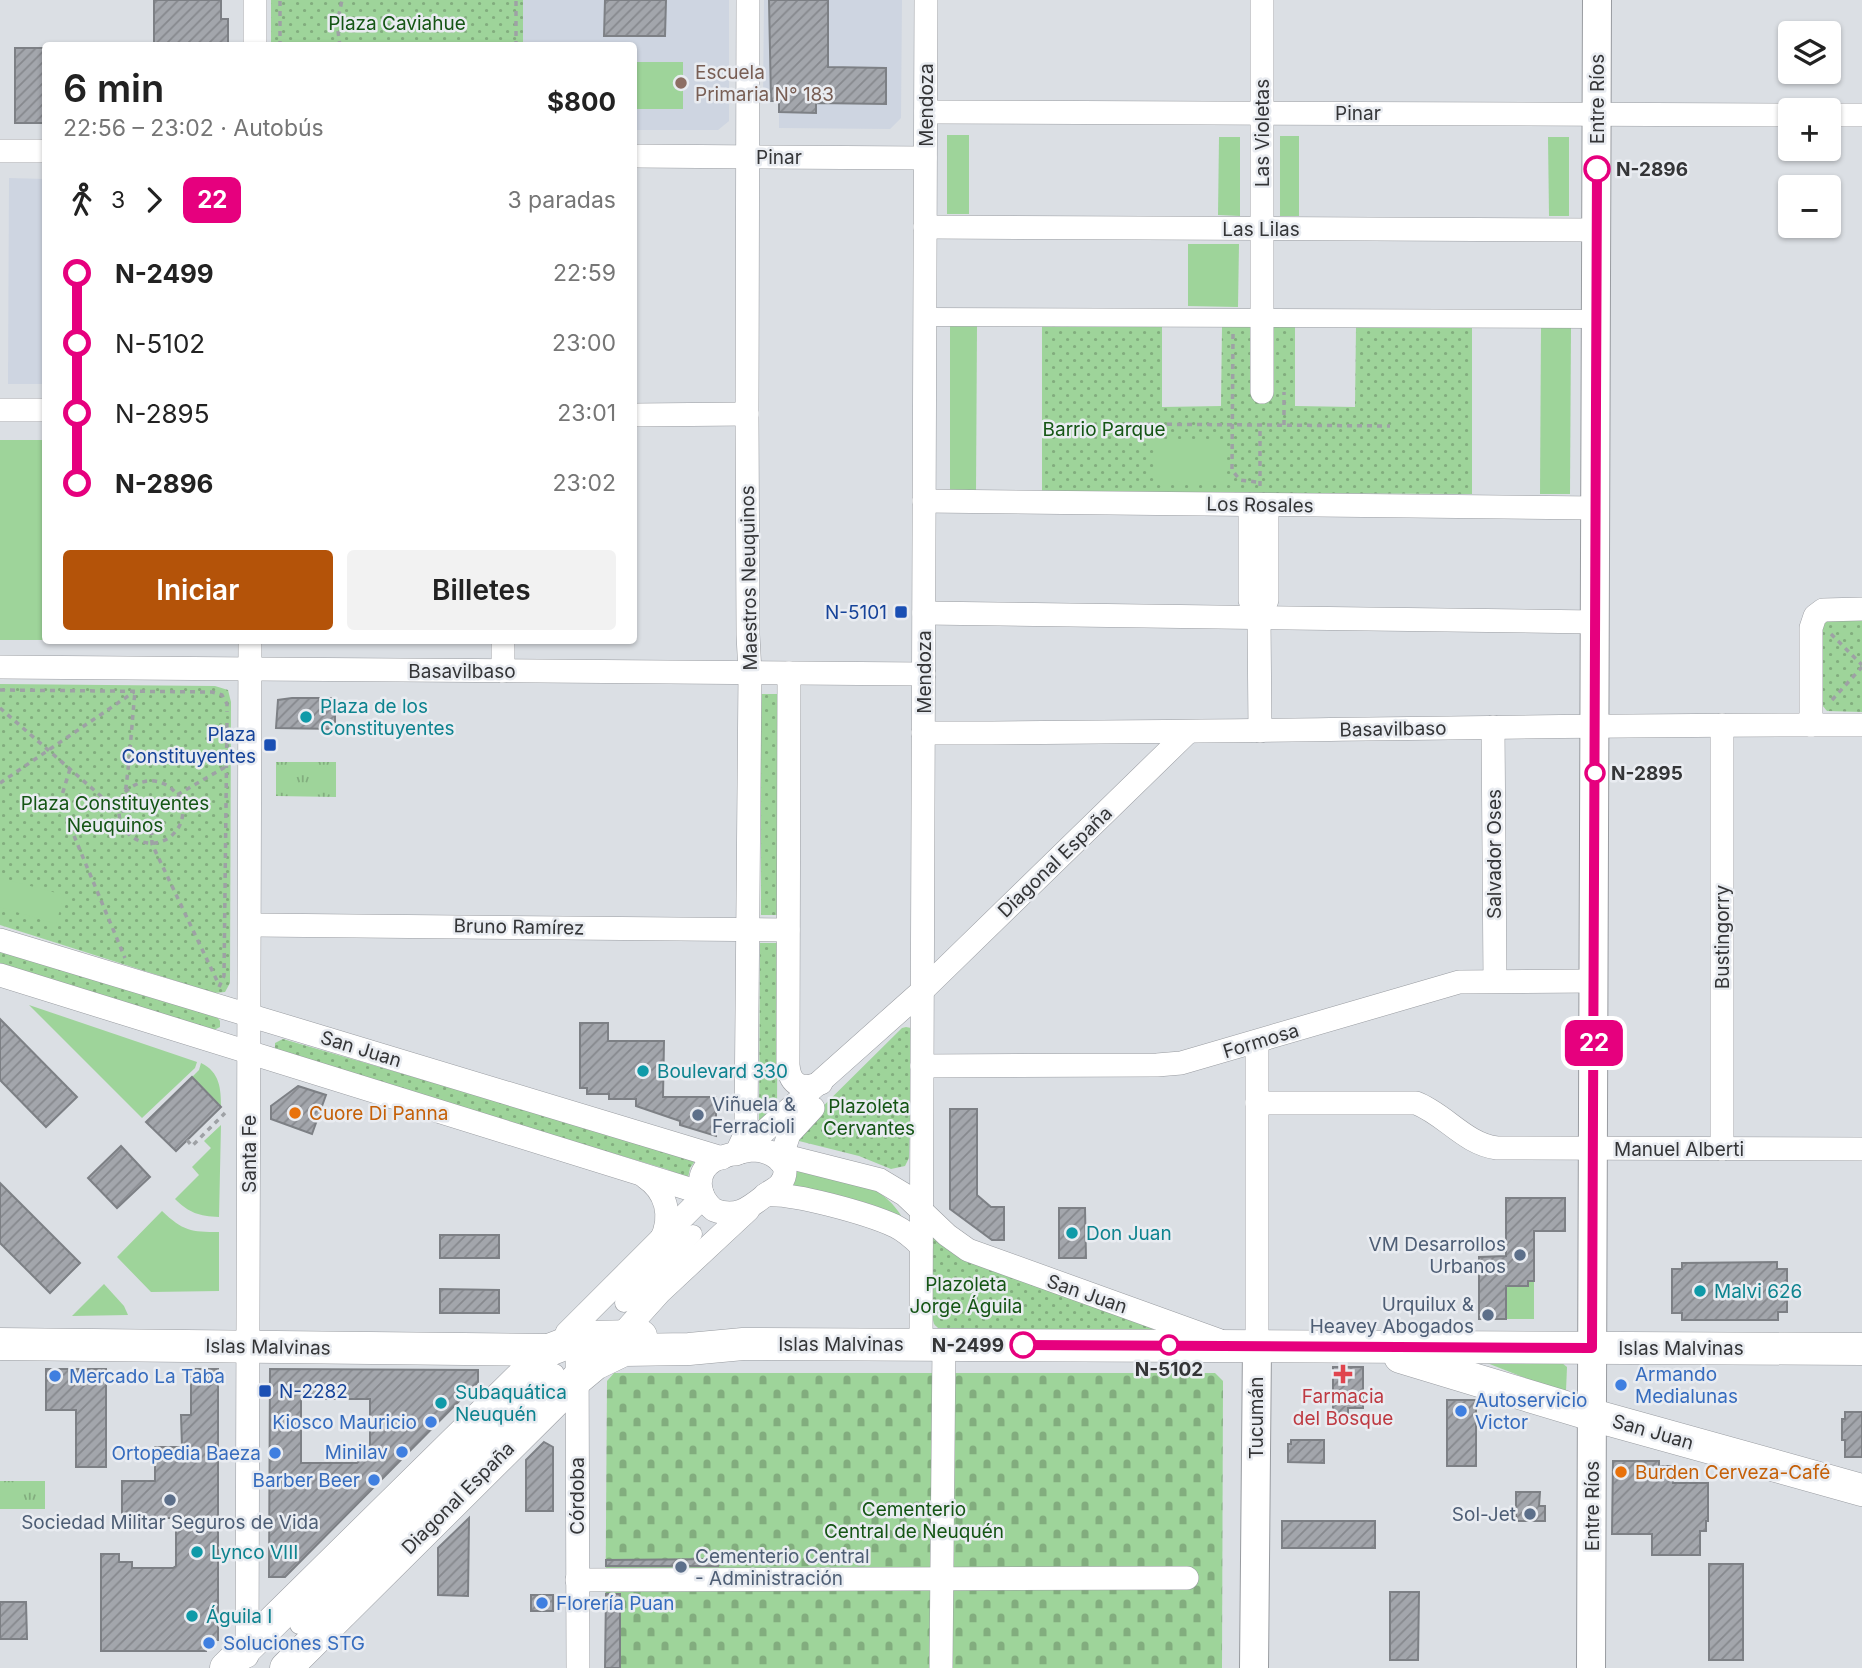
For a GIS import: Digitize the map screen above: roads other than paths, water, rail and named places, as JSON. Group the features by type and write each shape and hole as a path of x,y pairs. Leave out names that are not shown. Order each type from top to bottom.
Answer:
{"main road":[{"name":"Islas Malvinas","path":"572,1355 594,1336 678,1335 743,1344"},
{"name":"Islas Malvinas","path":"0,1344 572,1355 743,1344 1862,1349"},
{"name":"San Juan","path":"1365,1346 1592,1415 1862,1490"},
{"name":"Diagonal España","path":"240,1661 292,1639 572,1355"},
{"name":"Diagonal España","path":"292,1639 572,1355"}],"street":[{"path":"255,0 255,42"},
{"name":"Maestros Neuquinos","path":"733,1154 745,1135 746,1124 750,673 747,414 748,0"},
{"name":"Mendoza","path":"926,0 921,1246 932,1345 942,1580 941,1668"},
{"name":"Las Violetas","path":"1262,0 1262,392"},
{"name":"Entre Ríos","path":"1591,1668 1597,0"},
{"name":"Pinar","path":"926,112 1778,115"},
{"path":"1841,115 1862,115"},
{"path":"0,151 42,151"},
{"name":"Pinar","path":"637,156 925,158"},
{"name":"Las Lilas","path":"925,227 1596,230"},
{"path":"925,317 1596,319"},
{"path":"0,410 42,410"},
{"path":"637,415 747,414"},
{"path":"1259,499 1250,600 1259,618 1260,731"},
{"name":"Los Rosales","path":"924,501 1259,499 1596,508"},
{"path":"1811,725 1811,628 1821,622 1829,609 1862,609"},
{"path":"924,613 1595,622"},
{"name":"Santa Fe","path":"240,1661 249,1347 250,644"},
{"path":"503,644 503,671"},
{"name":"Basavilbaso","path":"0,667 924,674"},
{"name":"Maestros Neuquinos","path":"789,673 789,1073 797,1085 806,1087 821,1083"},
{"name":"Basavilbaso","path":"923,733 1187,733 1595,725 1862,725"},
{"name":"Bustingorry","path":"1722,725 1722,1149"},
{"name":"Salvador Oses","path":"1493,727 1495,981"},
{"name":"Diagonal España","path":"572,1355 661,1240 702,1195 702,1173 713,1161 733,1154 821,1083 923,990 1187,733"},
{"name":"Bruno Ramírez","path":"250,925 788,930"},
{"name":"San Juan","path":"0,940 249,1015 733,1154"},
{"name":"San Juan","path":"0,975 702,1195"},
{"name":"Formosa","path":"922,1066 1167,1065 1194,1060 1459,982 1594,981"},
{"name":"Diagonal España","path":"621,1336 660,1292 757,1202 781,1184 784,1173 777,1156 795,1126 923,990"},
{"name":"Tucumán","path":"1254,1668 1245,1346 1257,1103 1257,1042"},
{"name":"Manuel Alberti","path":"1257,1103 1416,1103 1427,1107 1484,1146 1862,1149"},
{"path":"733,1154 777,1156"},
{"name":"San Juan","path":"777,1156 880,1180 905,1195 956,1243 982,1257 1245,1346"},
{"name":"San Juan","path":"880,1180 908,1177 918,1166 922,1156"},
{"path":"642,1175 657,1187 666,1206 666,1227 661,1240"},
{"path":"702,1195 709,1206 721,1212 739,1213 757,1202 792,1196 886,1222 903,1231 921,1246"},
{"path":"624,1303 693,1234"},
{"name":"Córdoba","path":"572,1355 578,1668"},
{"path":"578,1580 1188,1578"}],"place":[{"name":"Escuela Primaria N° 183","path":"681,83"},
{"name":"N-2896","path":"1597,169"},
{"name":"N-5101","path":"901,612"},
{"name":"Plaza de los Constituyentes","path":"306,717"},
{"name":"Plaza Constituyentes","path":"270,745"},
{"name":"N-2895","path":"1595,773"},
{"name":"Boulevard 330","path":"643,1071"},
{"name":"Cuore Di Panna","path":"295,1113"},
{"name":"Viñuela & Ferracioli","path":"698,1115"},
{"name":"Don Juan","path":"1072,1233"},
{"name":"VM Desarrollos Urbanos","path":"1520,1255"},
{"name":"Malvi 626","path":"1700,1291"},
{"name":"Urquilux & Heavey Abogados","path":"1488,1315"},
{"name":"N-2499","path":"1023,1345"},
{"name":"N-5102","path":"1169,1345"},
{"name":"Farmacia del Bosque","path":"1343,1374"},
{"name":"Mercado La Taba","path":"55,1376"},
{"name":"Armando Medialunas","path":"1621,1385"},
{"name":"N-2282","path":"265,1391"},
{"name":"Subaquática Neuquén","path":"441,1403"},
{"name":"Autoservicio Victor","path":"1461,1411"},
{"name":"Kiosco Mauricio","path":"431,1422"},
{"name":"Minilav","path":"402,1452"},
{"name":"Ortopedia Baeza","path":"275,1453"},
{"name":"Burden Cerveza-Café","path":"1621,1472"},
{"name":"Barber Beer","path":"374,1480"},
{"name":"Sociedad Militar Seguros de Vida","path":"170,1500"},
{"name":"Sol-Jet","path":"1530,1514"},
{"name":"Lynco VIII","path":"197,1552"},
{"name":"Cementerio Central - Administración","path":"681,1567"},
{"name":"Florería Puan","path":"542,1603"},
{"name":"Águila I","path":"192,1616"},
{"name":"Soluciones STG","path":"209,1643"}],"park label":[{"name":"Plaza Caviahue","path":"397,23"},
{"name":"Barrio Parque","path":"1104,429"},
{"name":"Plaza Constituyentes Neuquinos","path":"115,814"},
{"name":"Plazoleta Cervantes","path":"869,1117"},
{"name":"Plazoleta Jorge Águila","path":"966,1295"},
{"name":"Cementerio Central de Neuquén","path":"914,1520"}]}
